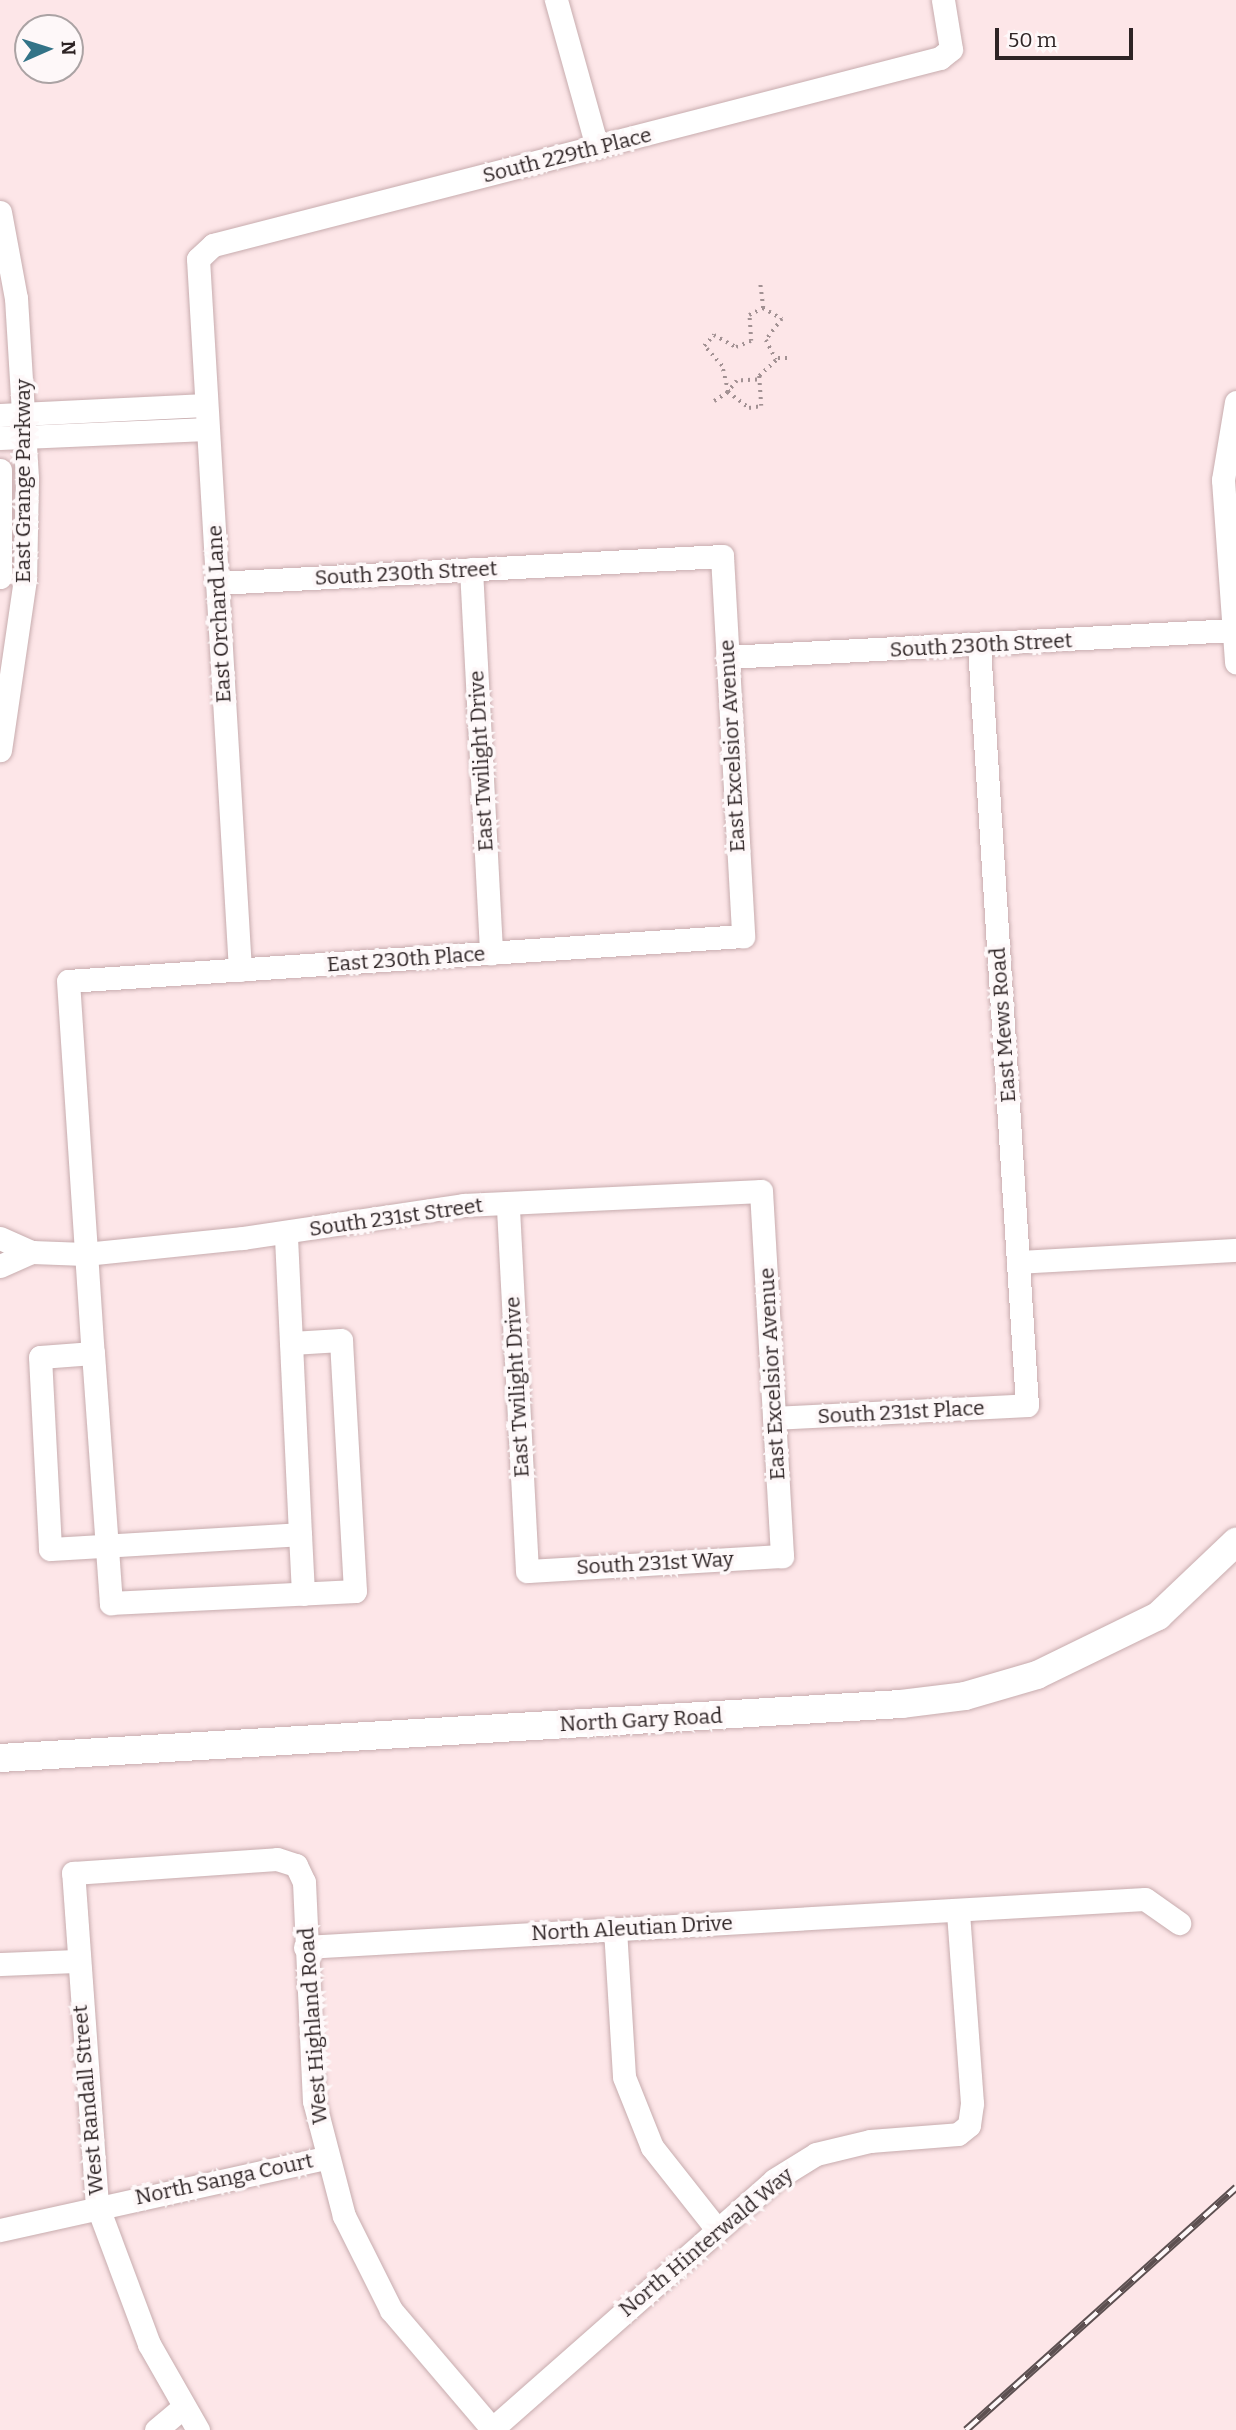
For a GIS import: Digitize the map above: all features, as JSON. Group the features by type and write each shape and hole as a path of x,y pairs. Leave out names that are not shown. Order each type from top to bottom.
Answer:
{"main road":[{"name":"North Gary Road","path":"0,1758 965,1696 1037,1675 1158,1616 1236,1542"}],"street":[{"path":"556,0 597,147"},
{"name":"South 229th Place","path":"198,259 213,245 940,58 951,49 943,0"},
{"name":"East Grange Parkway","path":"0,212 16,298 25,426 25,579 0,750"},
{"name":"East Orchard Lane","path":"198,259 240,970"},
{"path":"1236,402 1223,480 1236,663"},
{"path":"0,438 25,426 205,405"},
{"path":"0,415 25,426 207,429"},
{"name":"East Grange Parkway","path":"0,470 0,577"},
{"name":"South 230th Street","path":"217,583 722,556"},
{"name":"East Excelsior Avenue","path":"722,556 743,936"},
{"name":"East Twilight Drive","path":"471,569 491,953"},
{"name":"South 230th Street","path":"727,657 1234,631"},
{"name":"East Mews Road","path":"979,646 1027,1405"},
{"name":"East 230th Place","path":"85,1254 68,981 743,936"},
{"name":"East Excelsior Avenue","path":"761,1191 782,1556"},
{"name":"South 231st Street","path":"0,1238 32,1252 85,1254 508,1203 761,1191"},
{"name":"East Twilight Drive","path":"508,1203 527,1571"},
{"path":"286,1231 303,1594"},
{"path":"1018,1262 1236,1250"},
{"name":"South 231st Street","path":"0,1266 32,1252"},
{"path":"85,1254 104,1545 111,1603 355,1591 341,1340 291,1343"},
{"path":"93,1353 40,1357 50,1549 300,1534"},
{"name":"South 231st Place","path":"774,1418 1027,1405"},
{"name":"South 231st Way","path":"527,1571 782,1556"},
{"name":"West Highland Road","path":"73,1873 277,1859 296,1865 304,1882 314,2101 326,2158 364,2265 391,2310 493,2429"},
{"name":"West Randall Street","path":"73,1873 77,1961 97,2205 128,2296 183,2407 198,2430"},
{"name":"North Aleutian Drive","path":"305,1947 1145,1899 1179,1923"},
{"name":"North Hinterwald Way","path":"493,2429 716,2228 774,2180 816,2154 870,2141 958,2134 969,2125 972,2104 958,1911"},
{"path":"615,1929 624,2077 652,2147 716,2228"},
{"path":"0,1964 77,1961"},
{"name":"North Sanga Court","path":"0,2231 97,2205 326,2158"},
{"path":"156,2430 183,2407"}],"path":[{"path":"760,283 763,308"},
{"path":"763,308 782,319 766,340 777,360"},
{"path":"757,380 765,396 761,406 749,408 728,392 722,366 705,346 708,339 721,335 736,347 747,345 749,315 763,308"},
{"path":"713,401 728,392 737,381 757,380 777,360 792,358"}],"railway":[{"path":"966,2430 1236,2188"}]}
